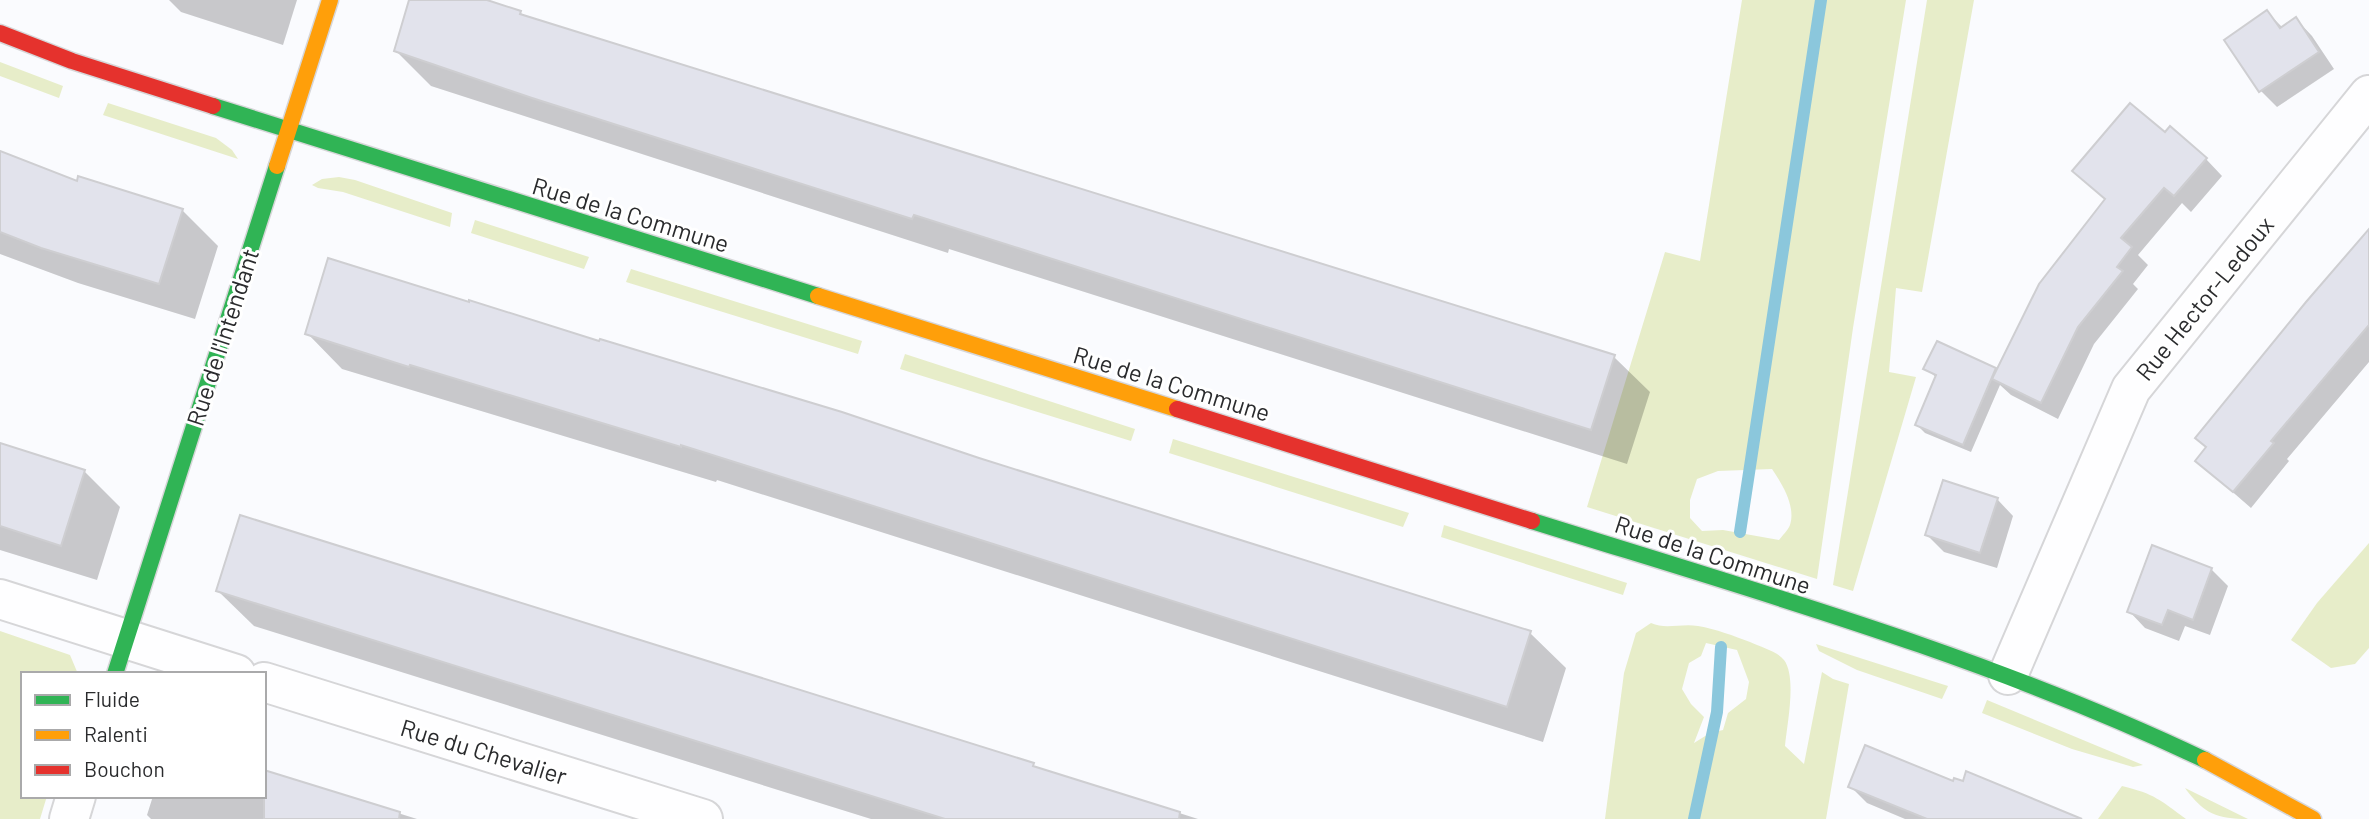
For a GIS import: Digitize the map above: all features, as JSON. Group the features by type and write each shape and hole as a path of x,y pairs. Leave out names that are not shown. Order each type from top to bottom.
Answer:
{"street":[{"name":"Rue de l'Intendant","path":"121,657 330,0"},
{"name":"Rue de la Commune","path":"0,33 72,61 288,130 1917,642 2008,675 2215,765 2273,794 2313,819"},
{"name":"Rue Hector-Ledoux","path":"2008,675 2131,389 2369,95"},
{"path":"0,599 121,657 222,672"},
{"name":"Rue du Chevalier","path":"266,683 703,819"},
{"path":"69,819 75,798"}],"green space":[{"path":"1742,0 1906,0 1853,328 1817,579 1587,507 1665,252 1700,261","holes":["1772,469 1787,496 1791,510 1790,525 1779,540 1723,530 1702,531 1690,518 1690,500 1697,479 1718,471"]},
{"path":"1927,0 1974,0 1922,292 1896,288 1889,372 1916,377 1853,591 1833,585"},
{"path":"0,62 63,86 59,98 0,76"},
{"path":"108,103 216,138 232,150 238,159 103,115"},
{"path":"339,177 452,213 450,227 343,192 312,185 322,179"},
{"path":"475,220 589,257 584,269 471,233"},
{"path":"631,269 862,341 858,354 626,282"},
{"path":"905,354 1135,429 1131,441 900,369"},
{"path":"1173,439 1409,513 1403,527 1169,453"},
{"path":"1444,525 1627,583 1623,595 1441,537"},
{"path":"2369,543 2369,648 2355,664 2331,668 2291,640 2317,603"},
{"path":"1651,623 1662,626 1698,626 1744,640 1781,657 1788,668 1791,689 1785,746 1804,764 1822,672 1849,684 1826,819 1605,819 1624,673 1636,633","holes":["1706,643 1737,650 1749,682 1746,699 1728,713 1723,730 1710,733 1694,743 1704,717 1691,704 1682,689 1689,663 1701,656"]},
{"path":"0,631 70,655 77,672 21,672 21,798 46,798 40,819 0,819"},
{"path":"1816,644 1948,686 1942,699 1857,670 1819,651"},
{"path":"1987,700 2143,765 2133,767 2072,749 1982,713"},
{"path":"2122,786 2157,798 2186,819 2098,819"},
{"path":"2185,788 2248,819 2228,818 2212,813 2198,804"}],"building":[{"path":"409,0 487,0 521,11 520,14 1615,355 1591,430 914,215 912,219 532,98 394,51"},
{"path":"2267,10 2280,28 2296,17 2319,52 2259,92 2224,40"},
{"path":"2130,103 2165,132 2170,126 2207,158 2174,196 2164,188 2121,238 2132,247 2117,267 2123,271 2078,327 2041,403 1992,379 2039,284 2105,199 2072,171"},
{"path":"0,151 77,181 78,176 183,209 159,284 41,248 0,232"},
{"path":"2369,229 2369,325 2271,441 2274,443 2233,492 2195,461 2206,447 2195,438"},
{"path":"328,258 842,412 979,458 1531,631 1507,707 681,445 410,365 409,367 305,334"},
{"path":"1937,341 1996,368 1963,445 1915,425 1936,375 1923,369"},
{"path":"0,443 85,470 61,546 0,526"},
{"path":"1943,480 1998,498 1980,553 1925,535"},
{"path":"240,515 1034,763 1033,766 1180,812 1179,819 945,819 216,591"},
{"path":"2152,545 2212,568 2193,620 2168,610 2162,625 2127,612"},
{"path":"1865,745 1953,781 1954,778 1963,781 1966,771 2082,819 1927,819 1848,787"},
{"path":"266,771 400,812 399,819 264,819"}],"waterway":[{"path":"1740,532 1821,0"},
{"path":"1694,819 1717,712 1721,647"}],"traffic: fast":[{"path":"213,106 818,296"},
{"path":"116,672 277,166"},
{"path":"1532,521 1873,628 2041,689 2205,760"}],"traffic: slow":[{"path":"277,166 330,0"},
{"path":"818,296 1177,409"},
{"path":"2205,760 2313,819"}],"traffic: jam":[{"path":"0,33 72,61 213,106"},
{"path":"1177,409 1532,521"}]}
